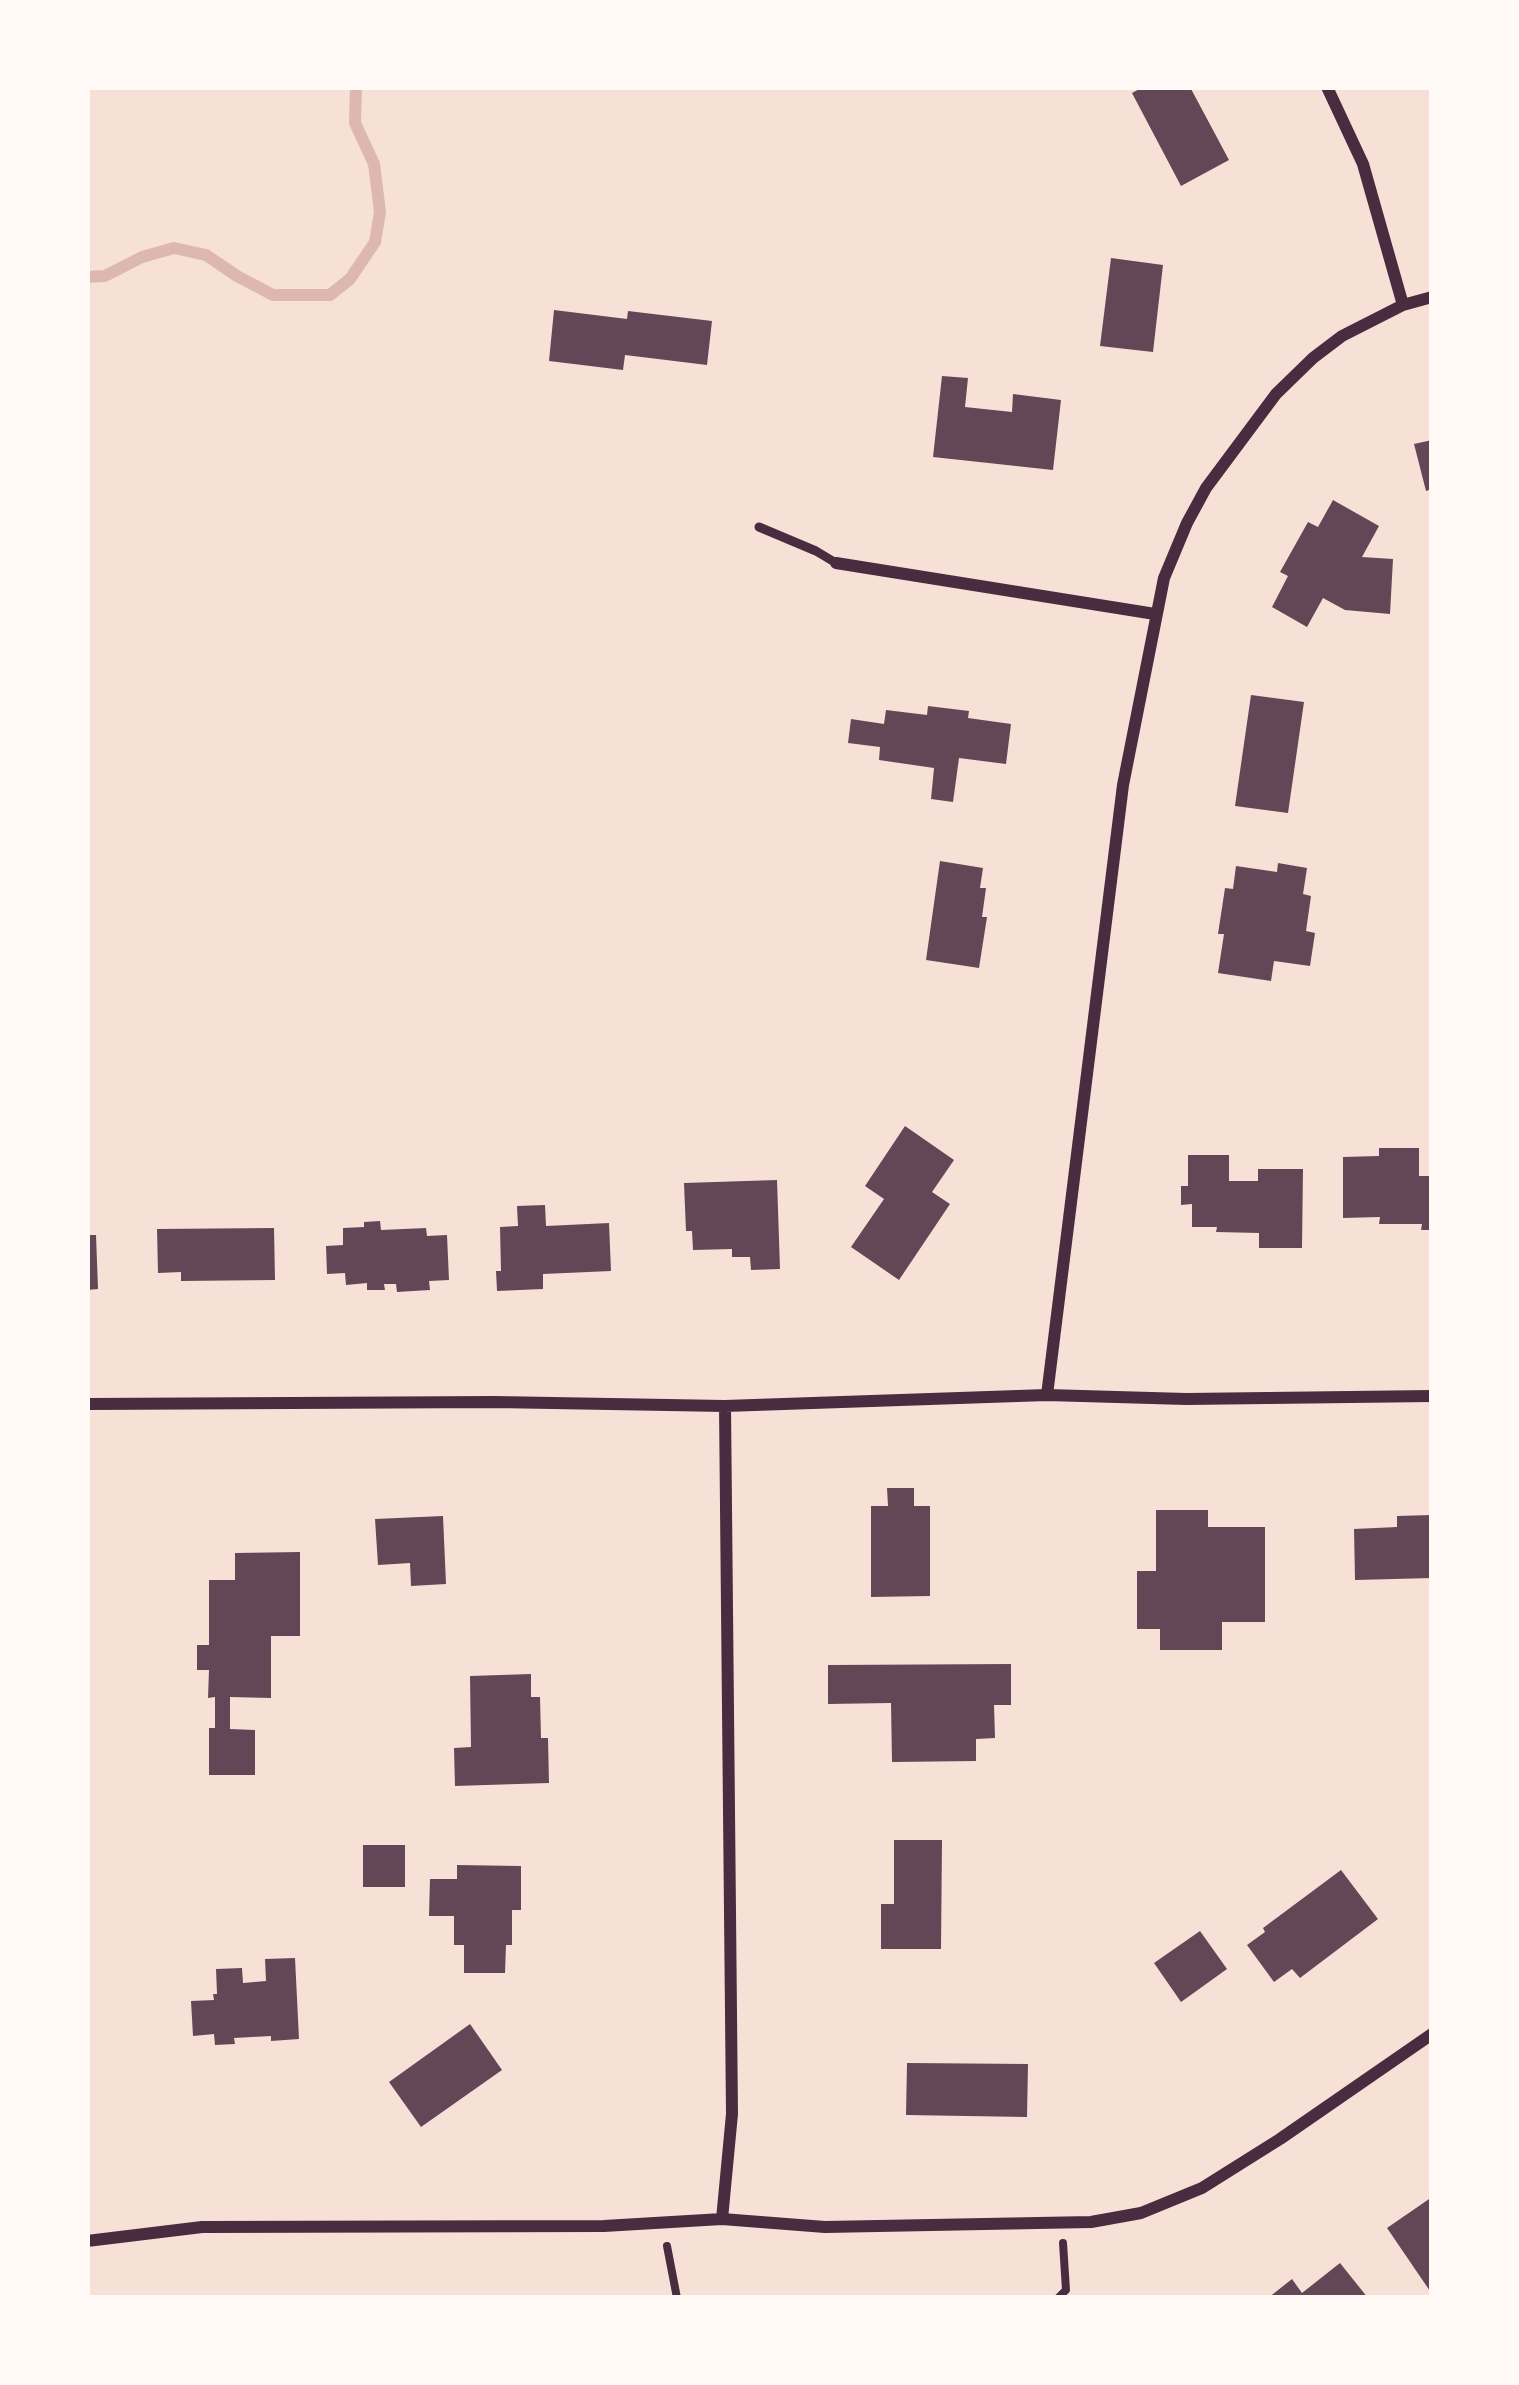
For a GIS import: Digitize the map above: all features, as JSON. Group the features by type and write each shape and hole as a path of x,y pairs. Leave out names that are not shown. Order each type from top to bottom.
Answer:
{"street":[{"path":"1327,87 1363,164 1403,305"},
{"path":"1047,1395 1123,784 1164,578 1206,488 1276,394 1342,336 1403,305 1432,297"},
{"path":"836,562 1155,614"},
{"path":"87,1404 725,1406 1047,1395 1186,1399 1432,1396"},
{"path":"722,2219 732,2114 725,1406"},
{"path":"87,2241 202,2228 470,2228 722,2219 825,2227 1090,2222 1141,2213 1202,2188 1432,2034"}],"lane":[{"path":"759,527 836,562"}],"path":[{"path":"664,2222 677,2298"},
{"path":"1058,2298 1066,2290 1062,2223"}],"building":[{"path":"1143,87 1190,87 1229,160 1181,186 1132,93"},
{"path":"1111,258 1163,265 1153,352 1100,346"},
{"path":"554,310 627,319 628,311 712,321 707,365 625,355 623,370 549,361"},
{"path":"942,376 968,378 965,407 1012,412 1013,394 1061,400 1053,470 933,457"},
{"path":"1432,440 1432,489 1426,491 1414,444"},
{"path":"1333,500 1379,526 1362,557 1393,559 1390,614 1345,610 1323,598 1307,627 1272,607 1288,576 1280,572 1308,522 1318,527"},
{"path":"1251,695 1304,702 1288,813 1235,806"},
{"path":"928,706 969,711 968,718 1011,724 1006,764 959,758 953,802 931,799 934,768 879,760 880,747 848,743 851,719 884,724 886,710 927,715"},
{"path":"940,861 983,868 982,917 987,917 979,968 926,960"},
{"path":"1278,863 1307,868 1303,894 1311,896 1306,931 1315,933 1310,966 1274,961 1271,981 1218,973 1225,888 1233,889 1236,866 1277,872"},
{"path":"905,1126 954,1160 932,1192 950,1204 899,1280 851,1247 884,1199 865,1186"},
{"path":"1379,1148 1419,1148 1419,1176 1432,1176 1432,1230 1421,1230 1422,1224 1379,1224 1380,1217 1343,1218 1343,1157 1379,1156"},
{"path":"1188,1155 1229,1155 1229,1181 1258,1181 1258,1169 1303,1169 1302,1248 1259,1248 1259,1233 1192,1227 1192,1204 1181,1205 1181,1186 1188,1186"},
{"path":"777,1180 780,1269 751,1270 750,1257 732,1257 732,1249 693,1250 692,1231 686,1231 684,1183"},
{"path":"545,1205 546,1226 609,1223 611,1271 543,1274 543,1289 497,1291 500,1227 518,1226 517,1206"},
{"path":"380,1221 381,1230 426,1228 427,1236 447,1235 449,1280 429,1281 430,1290 397,1292 396,1284 384,1284 385,1290 367,1290 367,1283 346,1285 345,1273 327,1274 326,1246 343,1245 343,1228"},
{"path":"274,1228 275,1280 181,1281 181,1272 158,1273 157,1229"},
{"path":"87,1235 96,1235 98,1289 87,1290"},
{"path":"887,1488 914,1488 914,1506 930,1506 930,1596 871,1597 871,1506 888,1506"},
{"path":"1156,1510 1208,1510 1208,1527 1265,1527 1265,1622 1222,1622 1222,1650 1160,1650 1160,1629 1137,1629 1137,1571 1156,1571"},
{"path":"1432,1515 1432,1578 1355,1580 1354,1529 1397,1527 1397,1516"},
{"path":"443,1516 446,1584 411,1586 410,1563 378,1565 375,1519"},
{"path":"300,1552 300,1636 271,1636 271,1698 230,1697 230,1729 255,1730 255,1775 209,1775 209,1728 215,1728 215,1697 208,1698 209,1670 197,1670 197,1645 209,1645 209,1580 235,1580 235,1553"},
{"path":"1011,1664 1011,1705 994,1705 995,1738 976,1739 976,1761 892,1762 891,1703 828,1704 828,1665"},
{"path":"531,1674 531,1697 540,1697 541,1738 548,1738 549,1783 455,1786 454,1748 471,1747 470,1676"},
{"path":"894,1840 942,1840 941,1949 881,1949 881,1904 894,1904"},
{"path":"363,1845 405,1845 405,1887 363,1887"},
{"path":"457,1865 521,1866 521,1910 512,1910 512,1945 506,1945 505,1973 464,1973 464,1945 454,1945 454,1916 429,1916 430,1879 457,1879"},
{"path":"1341,1870 1378,1919 1300,1978 1292,1969 1274,1982 1247,1945"},
{"path":"1200,1931 1227,1969 1181,2002 1154,1963"},
{"path":"295,1958 299,2039 234,2038 235,2044 215,2045 214,2034 193,2036 191,2001 214,2000 216,1969 242,1968 243,1983 266,1981 265,1959"},
{"path":"470,2024 502,2070 421,2127 389,2082"},
{"path":"907,2063 1028,2064 1027,2117 906,2115"},
{"path":"1432,2197 1432,2294 1387,2228"},
{"path":"1340,2263 1368,2298 1268,2298 1292,2279 1302,2293"}],"waterway":[{"path":"87,277 105,276 142,257 174,248 206,255 273,295 330,295 350,279 375,242 380,212 374,164 355,123 356,87"}]}
